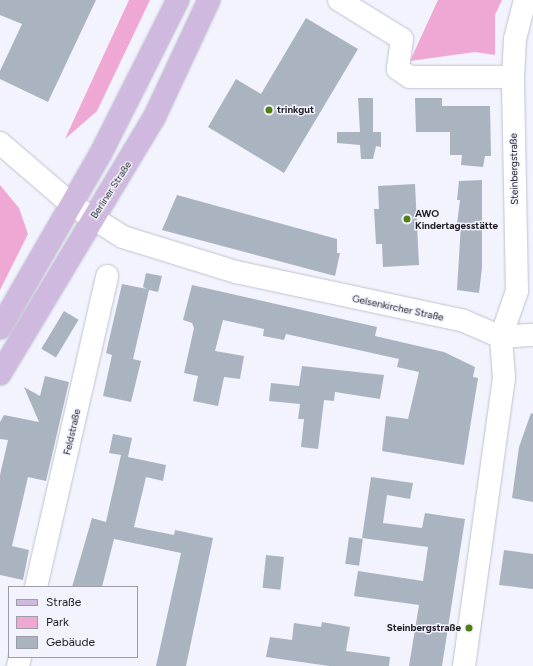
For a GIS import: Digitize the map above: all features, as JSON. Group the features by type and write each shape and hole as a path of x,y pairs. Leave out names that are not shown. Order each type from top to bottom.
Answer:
{"main road":[{"path":"0,328 72,205 178,0"},
{"name":"Berliner Straße","path":"0,374 154,118 209,0"}],"street":[{"path":"339,0 402,39 398,68 410,77 513,77"},
{"name":"Steinbergstraße","path":"501,337 517,291 513,77 516,33 525,0"},
{"name":"Gelsenkircher Straße","path":"0,143 72,205 123,237 159,250 258,277 464,321 501,337"},
{"name":"Feldstraße","path":"36,586 107,276"},
{"path":"464,666 504,378 501,337 533,335"}],"green space":[{"path":"129,0 150,0 97,111 65,139"},
{"path":"438,0 502,0 495,15 495,55 475,52 410,61"},
{"path":"0,185 19,208 28,234 0,290"}],"building":[{"path":"0,0 96,0 48,102 0,79 0,71 22,24 0,15"},
{"name":"trinkgut","path":"306,18 358,49 284,173 208,127 236,79 261,94"},
{"path":"358,98 373,98 373,132 381,132 381,147 376,146 373,159 361,159 360,145 337,143 337,132 360,132"},
{"path":"415,98 442,98 442,106 490,106 491,156 485,156 483,167 461,165 462,155 450,155 450,132 416,132"},
{"path":"482,180 482,268 479,293 457,290 461,224 457,224 460,200 457,200 459,181"},
{"path":"415,184 419,265 383,267 382,244 376,244 374,209 379,209 378,186"},
{"path":"177,195 337,239 337,253 340,253 335,276 162,230"},
{"path":"146,273 162,276 158,292 149,290 133,359 141,361 131,402 103,396 112,355 106,353 122,284 147,289 143,287"},
{"path":"192,285 377,327 375,336 444,352 475,367 473,377 478,378 464,465 382,451 386,416 408,419 419,372 397,367 399,359 286,334 284,340 263,336 264,329 223,320 215,351 244,356 240,379 224,377 218,406 193,401 198,376 184,373 194,328 192,323 183,320"},
{"path":"64,311 79,320 56,357 41,349"},
{"path":"302,366 384,375 380,399 335,392 334,401 324,400 318,449 301,447 304,419 298,419 300,404 269,401 271,383 299,386"},
{"path":"45,376 69,382 46,481 28,477 12,546 29,550 23,580 0,575 0,475 8,440 0,439 0,422 4,415 39,422 24,387 40,396"},
{"path":"531,413 533,414 533,502 512,498 519,447"},
{"path":"113,434 132,438 128,457 166,465 163,481 146,477 134,527 174,535 175,530 213,538 186,666 156,666 181,553 114,539 102,586 72,586 92,518 106,522 121,455 109,453"},
{"path":"371,477 413,483 410,499 387,495 383,523 422,528 425,513 465,519 442,666 409,666 419,605 354,596 358,571 423,581 428,547 362,538"},
{"path":"349,537 363,539 359,566 345,564"},
{"path":"504,550 533,554 533,589 499,585"},
{"path":"266,555 284,557 280,590 263,588"},
{"path":"322,622 350,627 346,651 390,657 389,666 329,666 266,657 270,637 292,640 294,623 321,627"}],"place":[{"name":"trinkgut","path":"269,110"},
{"name":"AWO Kindertagesstätte","path":"407,219"},
{"name":"Steinbergstraße","path":"469,628"}]}
